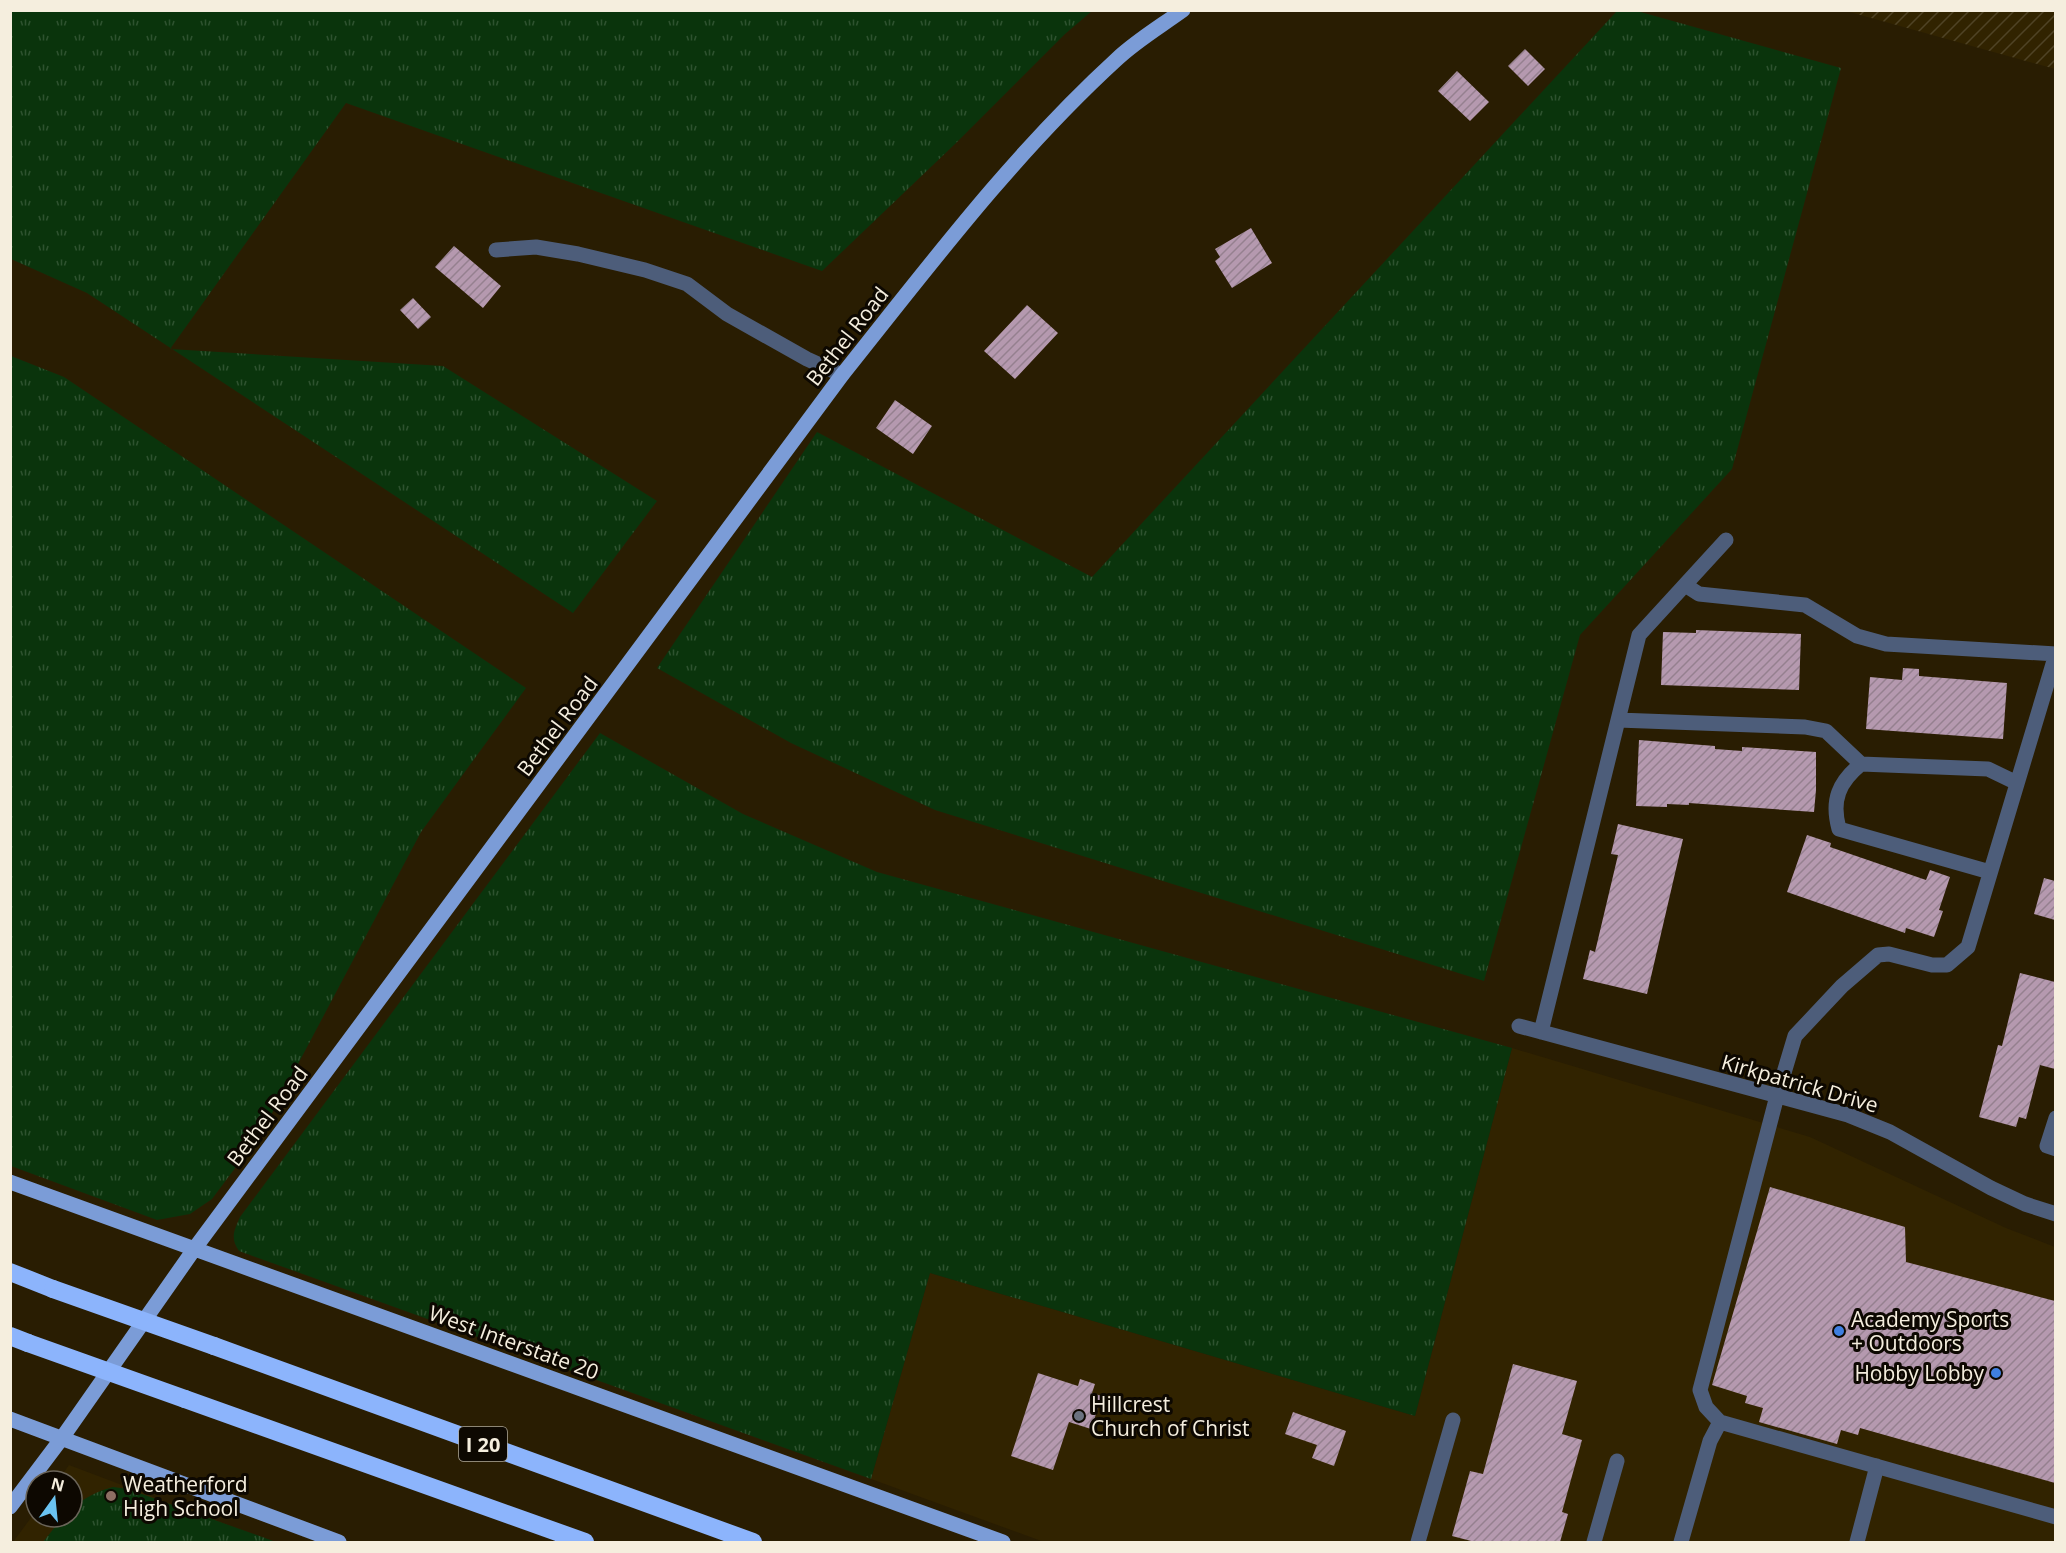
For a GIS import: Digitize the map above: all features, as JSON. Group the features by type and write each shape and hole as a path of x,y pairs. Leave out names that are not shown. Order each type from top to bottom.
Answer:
{"highway":[{"name":"I 20","path":"10,1272 753,1542"},
{"path":"10,1336 585,1542"}],"main road":[{"name":"Bethel Road","path":"10,1507 62,1438 195,1248 842,375 949,240 1024,151 1118,58 1183,10"},
{"name":"West Interstate 20","path":"10,1182 1003,1542"},
{"path":"10,1419 339,1542"}],"street":[{"path":"496,250 536,247 645,270 687,284 727,314 807,359 842,375"},
{"path":"1541,1032 1639,635 1726,540"},
{"path":"1685,585 1698,594 1805,605 1857,636 1886,644 2055,654 1968,947 1947,965 1932,964 1889,954 1878,955 1842,986 1795,1036 1777,1096 1700,1390 1706,1407 1720,1422 2055,1517"},
{"path":"1618,720 1804,727 1826,731 1861,764"},
{"path":"1990,872 1839,829 1835,816 1838,796 1846,776 1861,764 1988,769 2017,783"},
{"name":"Kirkpatrick Drive","path":"1520,1026 1848,1115 1890,1132 1990,1188 2025,1204 2055,1214"},
{"path":"2055,1118 2047,1146 2055,1149"},
{"path":"1418,1542 1453,1420"},
{"path":"1681,1542 1710,1441 1720,1422"},
{"path":"1594,1542 1617,1461"},
{"path":"1857,1542 1877,1466"}],"shaded area":[{"path":"1846,11 2055,11 2055,69"},
{"path":"1512,1048 1810,1137 2006,1228 2055,1247 2055,1542 1044,1542 871,1479 930,1273 1415,1416"},
{"name":"Weatherford High School","path":"69,1465 80,1469 66,1469"},
{"name":"Weatherford High School","path":"84,1471 273,1542 13,1542 24,1527 24,1529 84,1529"}],"green space":[{"path":"10,11 1092,11 1065,34 955,144 822,271 346,103 171,348 87,293 11,259"},
{"path":"1617,11 1637,11 1841,68 1732,469 1580,635 1484,981 935,810 791,743 657,668 817,432 1092,577"},
{"path":"172,349 443,366 657,501 573,613"},
{"path":"11,356 64,377 526,688 421,832 262,1132 212,1199 190,1214 157,1220 11,1166"},
{"path":"600,733 743,814 877,872 1512,1048 1415,1416 930,1273 871,1479 239,1251 234,1234 240,1217"},
{"name":"Weatherford High School","path":"113,1487 128,1489 276,1542 43,1542 53,1529 84,1529 84,1500"}],"building":[{"path":"1525,49 1545,69 1528,86 1508,66"},
{"path":"1457,71 1489,102 1470,121 1438,91"},
{"path":"1251,228 1272,263 1232,288 1215,261 1220,257 1215,249"},
{"path":"454,246 501,286 483,308 435,267"},
{"path":"413,298 431,317 418,329 400,310"},
{"path":"1027,305 1058,333 1015,379 984,351"},
{"path":"895,400 932,426 913,454 876,428"},
{"path":"1696,630 1801,634 1799,690 1661,685 1663,632 1696,633"},
{"path":"1903,668 1919,669 1919,676 2007,683 2003,739 1866,729 1870,677 1902,680"},
{"path":"1639,740 1715,746 1715,749 1742,751 1742,747 1816,752 1814,812 1689,803 1689,805 1667,804 1667,807 1636,806"},
{"path":"1618,824 1683,839 1647,994 1583,979 1590,950 1595,952 1618,855 1611,854"},
{"path":"1807,835 1831,843 1830,847 1926,880 1930,870 1950,877 1939,910 1943,911 1934,937 1906,928 1905,933 1787,892"},
{"path":"2044,878 2055,881 2055,920 2034,914"},
{"path":"2020,973 2055,982 2055,1069 2040,1065 2026,1119 2019,1117 2016,1127 1979,1117 1998,1045 2002,1046"},
{"name":"Academy Sports + Outdoors","path":"1770,1187 1905,1227 1906,1262 2055,1301 2055,1483 1860,1428 1858,1435 1841,1430 1837,1444 1759,1422 1763,1408 1745,1403 1747,1396 1712,1385"},
{"path":"1513,1364 1577,1381 1562,1434 1582,1440 1562,1512 1568,1514 1560,1542 1475,1542 1452,1536 1470,1471 1483,1474"},
{"path":"1038,1373 1078,1386 1080,1379 1095,1384 1092,1393 1102,1396 1091,1429 1069,1422 1053,1470 1011,1456"},
{"path":"1293,1412 1346,1431 1334,1466 1312,1458 1317,1445 1285,1434"}],"place":[{"name":"Academy Sports + Outdoors","path":"1839,1331"},
{"name":"Hobby Lobby","path":"1996,1373"},
{"name":"Hillcrest Church of Christ","path":"1079,1416"},
{"name":"Weatherford High School","path":"111,1496"}]}
